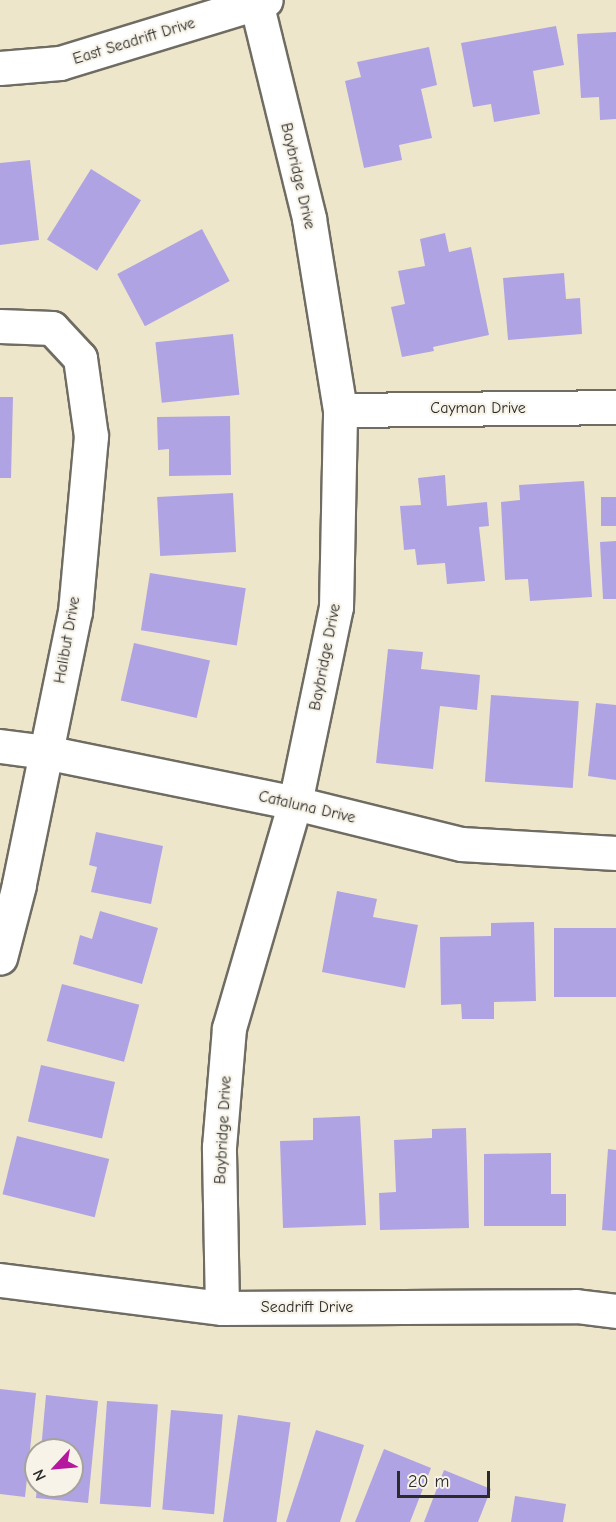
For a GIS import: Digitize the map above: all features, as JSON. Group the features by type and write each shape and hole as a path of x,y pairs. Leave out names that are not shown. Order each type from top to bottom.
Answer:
{"street":[{"name":"East Seadrift Drive","path":"0,68 60,63 261,2"},
{"name":"Baybridge Drive","path":"222,1308 219,1147 229,1028 295,803 336,607 340,410 309,218 261,2"},
{"name":"Halibut Drive","path":"0,326 52,328 80,358 91,436 75,611 19,885 0,958"},
{"name":"Cayman Drive","path":"340,410 616,407"},
{"name":"Cataluna Drive","path":"0,746 45,752 295,803 461,844 616,853"},
{"name":"Seadrift Drive","path":"0,1280 222,1308 576,1306 616,1311"}],"building":[{"path":"556,26 564,65 533,71 540,114 494,122 491,104 473,107 461,43"},
{"path":"616,32 616,119 600,120 599,97 581,98 577,34"},
{"path":"429,47 437,85 421,89 432,138 399,145 402,160 364,168 345,81 361,77 357,62"},
{"path":"30,160 39,240 0,245 0,163"},
{"path":"91,169 141,200 97,271 47,239"},
{"path":"202,229 230,281 145,326 117,274"},
{"path":"445,233 449,252 471,247 489,335 433,347 434,351 402,357 391,307 405,304 398,271 425,266 420,239"},
{"path":"564,273 566,299 580,298 582,334 508,340 503,278"},
{"path":"233,334 239,395 162,403 155,342"},
{"path":"0,397 13,397 11,478 0,478"},
{"path":"230,416 231,475 169,476 169,449 158,450 157,417"},
{"path":"445,475 447,506 487,502 489,526 479,527 485,581 447,584 445,563 417,565 415,549 404,550 400,506 421,505 418,478"},
{"path":"584,481 592,597 530,601 528,579 505,580 501,502 520,500 519,485"},
{"path":"233,493 236,552 160,556 157,497"},
{"path":"601,497 616,497 616,526 601,526"},
{"path":"616,541 616,599 603,599 600,542"},
{"path":"150,573 246,588 237,645 141,630"},
{"path":"134,643 210,661 197,718 121,700"},
{"path":"388,649 423,652 421,669 480,675 477,710 440,706 433,769 376,763"},
{"path":"491,695 579,701 573,788 485,782"},
{"path":"596,703 616,705 616,780 588,776"},
{"path":"96,832 163,846 151,904 91,892 97,867 89,865"},
{"path":"337,891 377,899 373,917 418,925 405,988 322,972"},
{"path":"100,911 158,928 142,984 73,964 80,935 92,939"},
{"path":"534,922 536,1001 494,1002 494,1019 462,1019 461,1004 441,1005 440,937 491,936 491,923"},
{"path":"554,928 616,928 616,997 554,997"},
{"path":"62,984 139,1005 124,1062 47,1041"},
{"path":"41,1065 115,1082 102,1139 28,1122"},
{"path":"360,1116 366,1225 283,1228 280,1141 313,1140 313,1118"},
{"path":"466,1128 469,1228 380,1230 379,1193 396,1192 394,1140 432,1138 432,1129"},
{"path":"17,1136 109,1159 95,1217 2,1194"},
{"path":"608,1149 616,1150 616,1231 602,1230"},
{"path":"551,1153 551,1194 566,1194 566,1226 484,1226 484,1154"},
{"path":"0,1389 36,1393 31,1438 24,1438 24,1497 0,1494"},
{"path":"46,1395 98,1401 88,1503 36,1498 84,1498 84,1438 42,1438"},
{"path":"107,1401 158,1405 151,1507 100,1504"},
{"path":"171,1410 223,1415 214,1514 162,1510"},
{"path":"238,1415 290,1422 276,1522 223,1522"},
{"path":"316,1430 364,1445 340,1522 286,1522"},
{"path":"384,1449 431,1468 410,1522 355,1522"},
{"path":"444,1470 491,1489 478,1522 424,1522"},
{"path":"515,1496 566,1504 563,1522 511,1522"}]}
